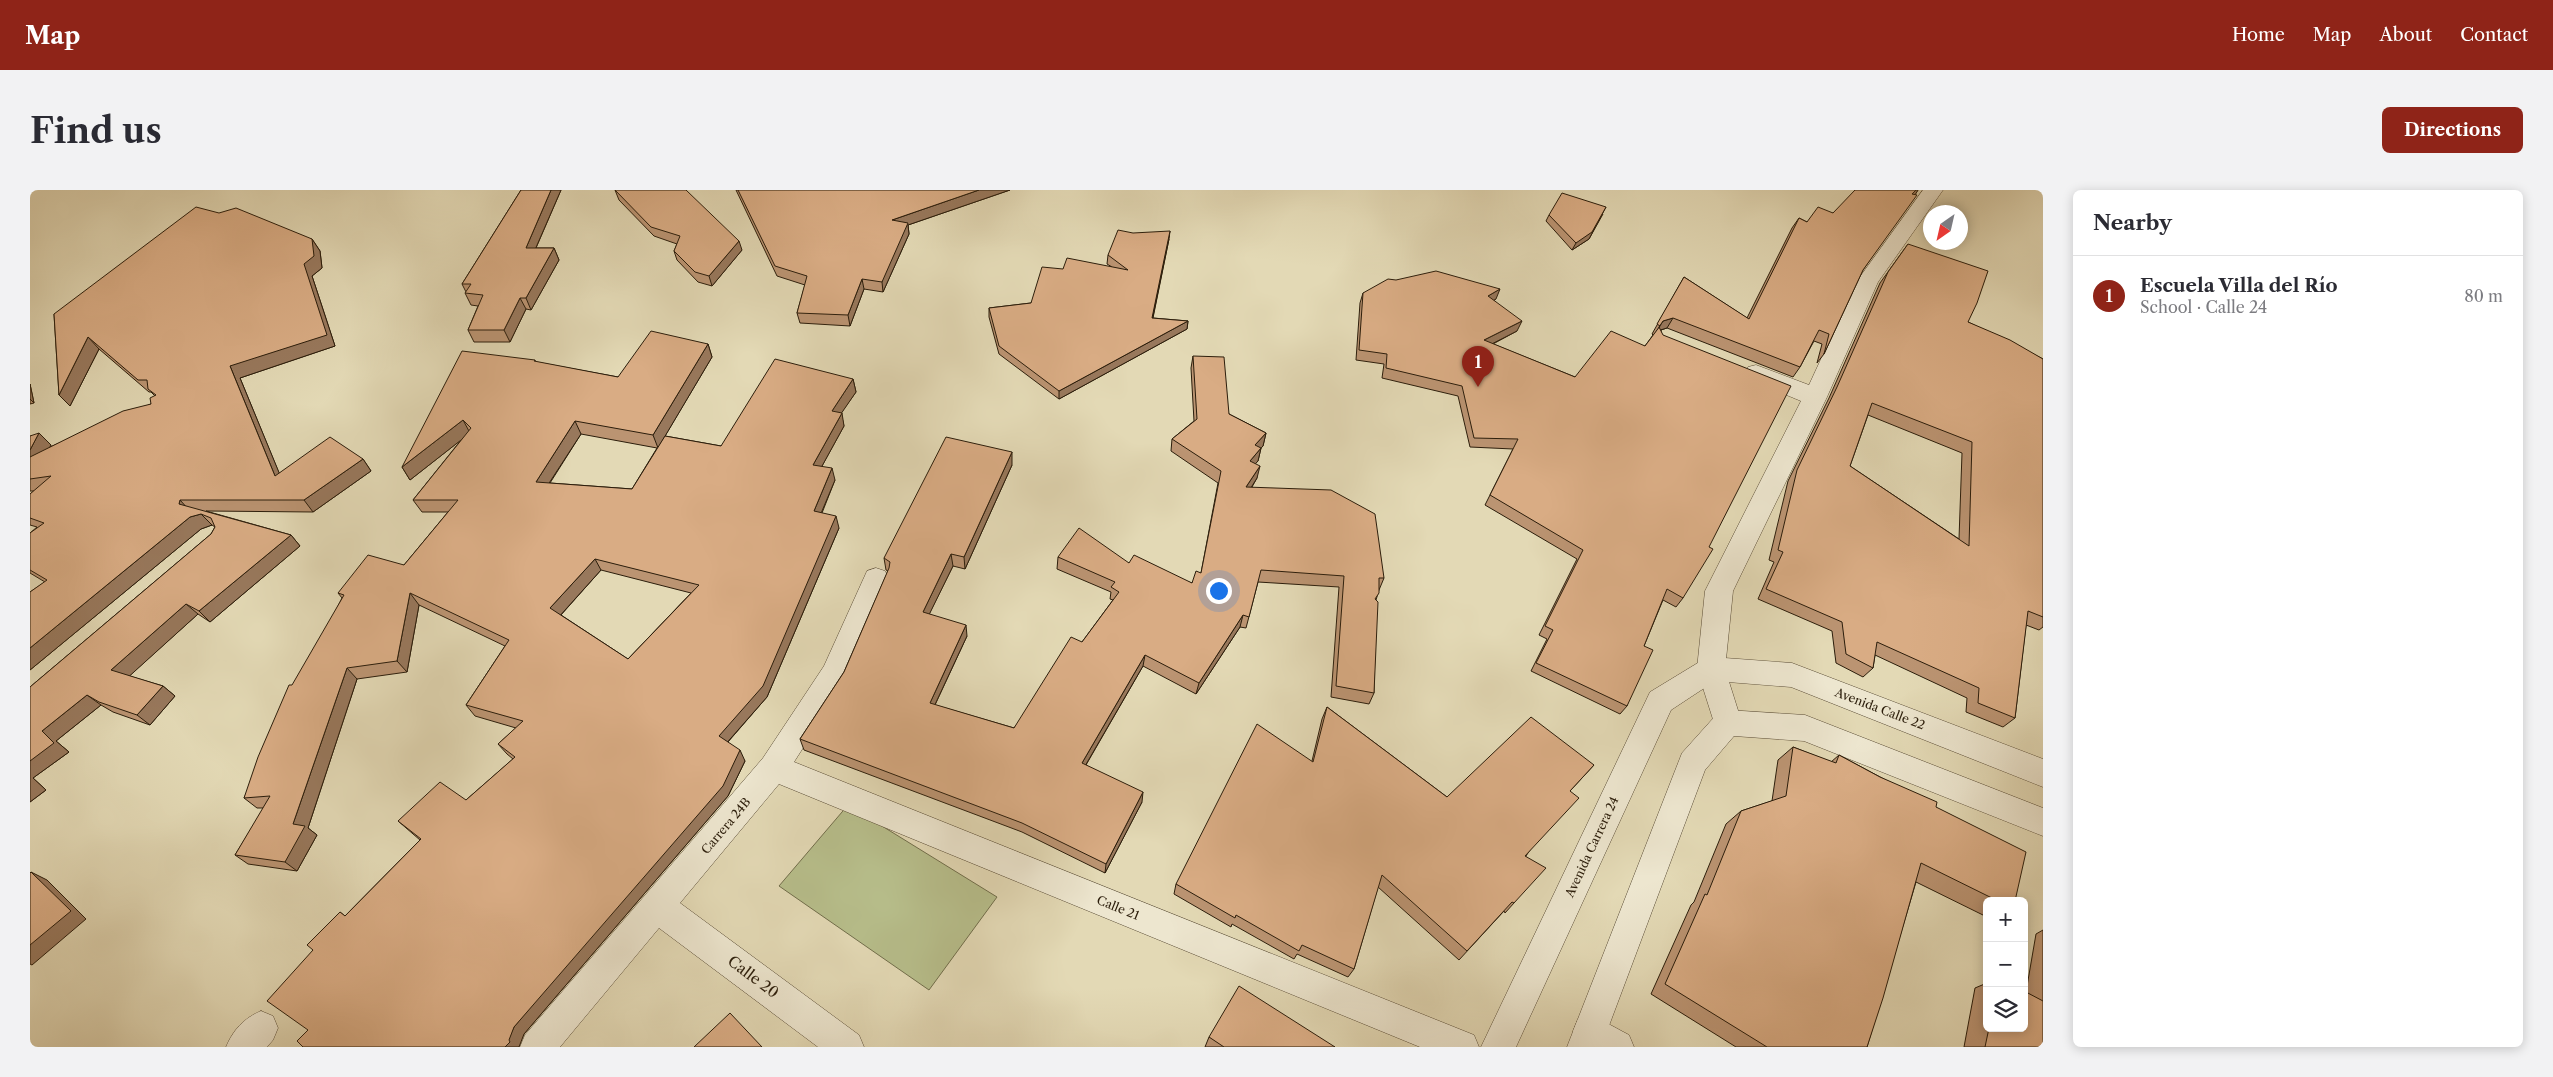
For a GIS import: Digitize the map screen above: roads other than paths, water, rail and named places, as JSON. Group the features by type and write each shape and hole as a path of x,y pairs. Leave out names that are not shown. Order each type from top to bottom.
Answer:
{"street":[{"path":"1727,723 1711,669 1719,591 1815,397 1868,282 1933,190"},
{"path":"1731,364 1815,397"},
{"name":"Carrera 24B","path":"537,1047 658,907 774,768 835,673 876,578"},
{"name":"Avenida Calle 22","path":"1711,669 1792,675 2043,773"},
{"name":"Avenida Carrera 24","path":"1498,1047 1660,701 1711,669"},
{"path":"1727,723 1805,728 2043,822"},
{"path":"1597,1042 1693,762 1727,723"},
{"name":"Calle 21","path":"774,768 1462,1047"},
{"name":"Calle 20","path":"658,907 847,1047"}],"place":[{"name":"Escuela Villa del Río","path":"1478,387"}]}
